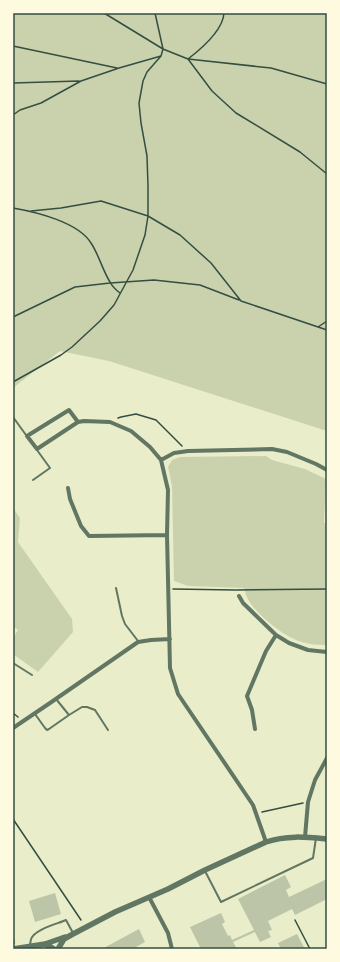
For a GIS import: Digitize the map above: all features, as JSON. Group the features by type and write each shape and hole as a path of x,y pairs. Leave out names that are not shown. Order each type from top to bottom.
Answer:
{"street":[{"path":"78,422 69,410 28,436 37,449 78,422 110,422 131,431 150,447 161,460 168,490 167,535 170,668 178,694 253,805 266,842"},
{"path":"161,460 174,453 188,451 272,450 287,452 327,470"},
{"path":"68,488 70,499 81,526 89,536 167,535"},
{"path":"240,596 243,603 276,635 289,644 308,650 327,652"},
{"path":"255,729 252,710 247,696 266,651 276,635"},
{"path":"13,728 138,642 170,638"},
{"path":"305,837 308,802 315,780 327,758"},
{"path":"58,949 64,939 115,912 168,889 266,842 276,838 290,837 327,839"},
{"path":"149,897 168,933 172,949"},
{"path":"13,949 45,944 71,935"},
{"path":"45,944 54,949"}],"lane":[{"path":"13,417 28,436"},
{"path":"33,480 50,468 37,449"},
{"path":"116,588 125,624 138,642"},
{"path":"13,663 32,675"},
{"path":"56,699 69,715"},
{"path":"35,713 45,728 49,730 69,715 87,707 95,710 108,730"},
{"path":"205,870 221,902 313,858 316,838"},
{"path":"30,947 31,939 34,935 45,928 66,920 71,935"}],"path":[{"path":"104,13 162,49 188,59 271,68 327,84"},
{"path":"188,59 203,47 218,28 224,13"},
{"path":"13,382 61,354 100,321 114,305 133,270 145,236 148,216 147,156 139,103 143,81 147,72 161,56 162,49 155,14"},
{"path":"13,46 118,68"},
{"path":"13,114 41,103 81,81 118,68 161,56"},
{"path":"188,59 212,91 236,113 300,152 327,174"},
{"path":"13,83 81,81"},
{"path":"31,211 61,208 101,201 148,216 180,235 211,263 241,301"},
{"path":"13,208 49,216 74,228 86,236 91,243 110,283 120,293"},
{"path":"13,317 75,287 154,280 200,284 241,301 327,330"},
{"path":"318,327 327,321"},
{"path":"110,422 121,417 136,414 156,420 188,451"},
{"path":"169,589 327,589"},
{"path":"13,713 18,716"},
{"path":"256,813 308,802"},
{"path":"13,819 81,920"},
{"path":"295,920 310,949"}],"green space":[{"path":"13,13 327,13 327,431 109,361 60,351 13,388"},
{"path":"266,456 272,460 305,469 326,479 324,523 327,523 327,645 298,641 282,632 268,622 256,610 247,598 244,588 188,586 174,581 172,486 168,467 172,460 180,457"},
{"path":"13,508 20,518 18,542 72,619 73,632 38,672 13,654 13,638 18,630 13,626"}],"building":[{"path":"285,875 291,887 286,890 289,897 327,879 327,899 295,915 292,909 268,921 272,930 268,931 271,937 260,942 255,932 233,942 237,949 201,949 190,927 221,913 225,922 222,924 228,936 230,935 232,940 254,930 238,899"},
{"path":"55,893 61,914 35,922 29,901"},
{"path":"139,929 145,942 136,947 138,949 102,949"},
{"path":"297,934 305,949 281,949 278,943"}]}
